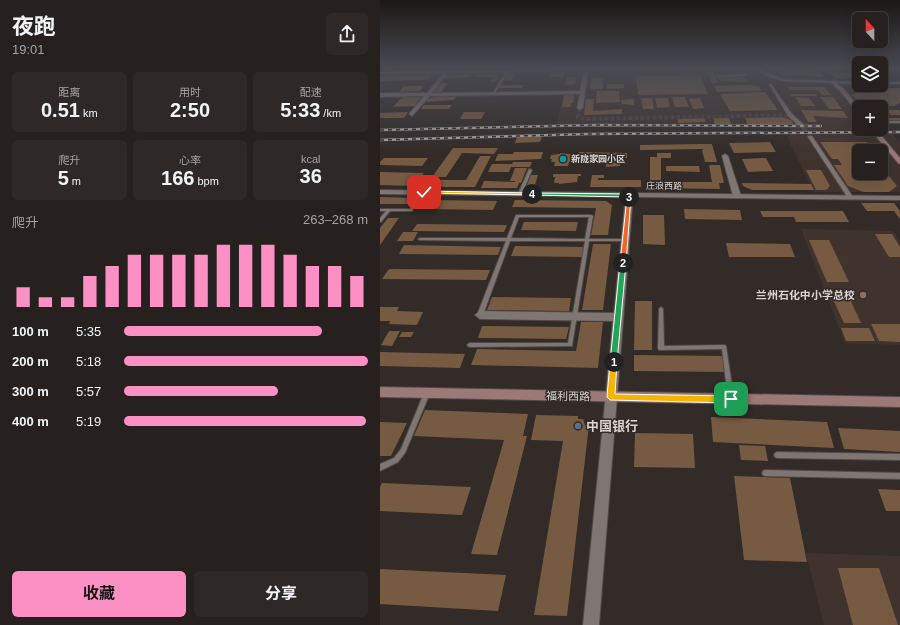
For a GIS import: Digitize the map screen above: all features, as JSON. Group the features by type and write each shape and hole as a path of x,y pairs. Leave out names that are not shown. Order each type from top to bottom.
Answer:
{"main road":[{"path":"878,136 900,162"},
{"name":"福利西路","path":"380,392 900,402"}],"street":[{"path":"412,114 427,96"},
{"path":"580,108 581,96"},
{"path":"777,96 790,115 801,125"},
{"path":"810,138 850,197"},
{"path":"725,156 737,196"},
{"name":"庄浪西路","path":"380,192 900,198"},
{"path":"591,625 629,196"},
{"path":"480,315 618,317"}],"lane":[{"path":"888,122 900,122"},
{"path":"520,194 530,170"},
{"path":"380,210 411,210 424,192"},
{"path":"380,221 389,210"},
{"path":"470,345 570,345 591,216 517,216 480,315"},
{"path":"420,239 625,240"},
{"path":"661,309 661,348 724,347 731,399"},
{"path":"380,468 396,460 402,451 427,393"},
{"path":"777,454 900,457"},
{"path":"765,473 900,476"}],"shaded area":[{"path":"563,96 860,96 863,100 852,100 852,136 888,136 888,129 900,143 900,192 814,192 788,139 791,126 556,126"},
{"name":"兰州石化中小学总校","path":"801,229 893,231 900,241 900,345 845,343"},
{"path":"806,553 900,556 900,625 824,625"}],"building":[{"path":"422,96 415,106 393,107 402,97"},
{"path":"436,96 457,96 454,100 425,102"},
{"path":"564,96 574,96 573,103 571,103 570,107 562,107"},
{"path":"597,96 619,96 620,102 596,103"},
{"path":"721,96 768,96 778,110 730,111"},
{"path":"853,96 900,96 900,103 894,106 888,106 888,100 857,100"},
{"path":"672,97 685,97 689,107 675,107"},
{"path":"795,97 809,98 815,106 801,106"},
{"path":"820,97 833,97 842,109 829,109"},
{"path":"641,98 652,98 654,109 643,109"},
{"path":"655,98 668,98 670,107 657,108"},
{"path":"700,98 704,108 693,109 689,99"},
{"path":"586,99 594,99 593,111 622,109 622,114 584,115"},
{"path":"634,99 634,105 622,104 621,100"},
{"path":"424,105 452,105 449,109 421,109"},
{"path":"801,110 843,111 848,118 813,116 817,122 808,122"},
{"path":"888,110 900,110 900,115 891,115"},
{"path":"408,112 404,118 380,118 380,113"},
{"path":"464,112 485,112 481,119 460,119"},
{"path":"782,117 791,120 794,124 748,125 745,118"},
{"path":"704,118 706,122 678,123 678,119"},
{"path":"713,118 729,118 731,124 715,124"},
{"path":"888,118 900,118 900,121 888,121"},
{"path":"542,136 540,142 515,143 517,137"},
{"path":"770,142 776,152 734,153 729,143"},
{"path":"820,142 867,142 869,144 852,144 852,180 888,180 888,175 897,186 889,192 863,192 848,186 834,165 842,165 838,159 832,159"},
{"path":"712,144 717,162 705,162 702,150 704,149 640,150 640,145"},
{"path":"453,148 498,148 494,154 462,153 446,177 432,177"},
{"path":"514,152 543,152 541,159 495,161 498,154 513,154"},
{"name":"新陇家园小区","path":"579,152 627,153 627,158 624,158 624,162 620,162 620,166 606,167 606,162 602,162 602,158 581,160 581,158 575,158 574,162 569,162 568,166 554,166 555,162 551,162 552,159 550,159 551,155 560,153 578,155"},
{"path":"657,153 671,153 671,158 661,158 661,180 650,180 650,157 657,157"},
{"path":"480,156 491,156 475,187 426,187 431,180 466,180"},
{"path":"384,158 428,158 422,166 380,165 380,162"},
{"path":"766,158 773,171 748,172 742,159"},
{"path":"513,162 532,162 530,167 511,167 509,172 488,172 492,164 512,164"},
{"path":"709,165 720,165 724,183 719,183 720,189 654,188 654,182 712,182"},
{"path":"666,166 699,166 700,172 666,171"},
{"path":"515,168 527,168 521,183 519,183 517,188 481,188 484,181 515,182 510,181"},
{"path":"806,170 821,170 830,186 826,190 816,190"},
{"path":"380,172 424,173 414,186 380,185"},
{"path":"553,174 581,174 581,176 578,176 577,182 559,184 554,183 555,177 553,177"},
{"path":"531,175 538,175 535,185 527,185"},
{"path":"592,175 604,175 604,178 598,178 598,180 641,180 641,187 590,187"},
{"path":"742,183 811,184 814,190 752,190 743,186"},
{"path":"380,197 415,198 410,204 380,204"},
{"path":"430,200 497,201 493,210 425,209"},
{"path":"515,200 606,201 612,205 608,235 591,235 596,208 512,207"},
{"path":"861,203 894,203 900,211 900,219 894,211 867,211"},
{"path":"684,209 740,210 742,220 685,219"},
{"path":"760,211 843,211 849,222 796,222 794,217 763,217"},
{"path":"643,215 664,215 665,245 643,244"},
{"path":"388,218 399,218 380,245 380,228"},
{"path":"524,222 578,222 576,231 521,230"},
{"path":"417,224 507,225 504,232 412,231"},
{"path":"403,232 418,232 413,241 397,241"},
{"path":"875,234 892,234 900,247 900,257 889,257"},
{"path":"809,240 829,240 849,282 827,282"},
{"path":"726,243 790,244 795,257 729,257"},
{"path":"593,244 611,244 603,310 582,310"},
{"path":"404,245 501,247 498,255 399,254"},
{"path":"515,246 584,247 582,257 511,256"},
{"path":"389,269 490,270 486,280 382,279"},
{"path":"492,297 571,298 569,311 487,310"},
{"path":"832,297 849,297 861,323 844,323"},
{"path":"635,301 652,301 652,350 634,350"},
{"path":"380,307 399,307 397,311 423,312 417,325 389,324 390,321 380,321"},
{"path":"581,322 603,322 598,368 471,365 477,349 576,351"},
{"path":"871,324 900,324 900,342 879,341"},
{"path":"482,326 569,327 566,339 478,338"},
{"path":"841,328 869,328 875,341 846,341"},
{"path":"389,331 400,331 392,346 381,345"},
{"path":"402,332 414,332 411,337 399,337"},
{"path":"380,352 465,354 460,368 380,366"},
{"path":"634,355 723,356 725,372 634,371"},
{"path":"425,410 528,414 523,436 527,436 497,555 471,554 504,440 414,436"},
{"path":"536,415 578,416 578,419 583,419 585,425 589,425 567,616 534,615 563,441 531,440"},
{"path":"711,417 827,422 834,448 713,442"},
{"path":"380,422 407,423 391,456 380,456"},
{"path":"838,428 900,431 900,452 844,449"},
{"path":"635,433 693,434 695,468 634,467"},
{"path":"739,445 765,446 768,461 741,460"},
{"path":"734,476 790,478 807,562 744,560"},
{"path":"382,483 471,487 462,515 380,511 380,487"},
{"path":"878,489 900,490 900,511 886,511"},
{"path":"838,568 879,568 898,625 853,625"},
{"path":"380,569 506,575 498,611 380,604"}],"tunnel":[{"path":"580,108 578,117 584,119 790,115"},
{"path":"801,125 804,129"},
{"path":"803,128 810,137"}],"railway":[{"path":"380,130 596,125 821,126"},
{"path":"380,140 589,134 900,132"}],"place":[{"name":"新陇家园小区","path":"563,159"},
{"name":"兰州石化中小学总校","path":"863,295"},
{"name":"中国银行","path":"578,426"}],"route":[{"path":"424,192 629,196 610,397 731,399"}]}
